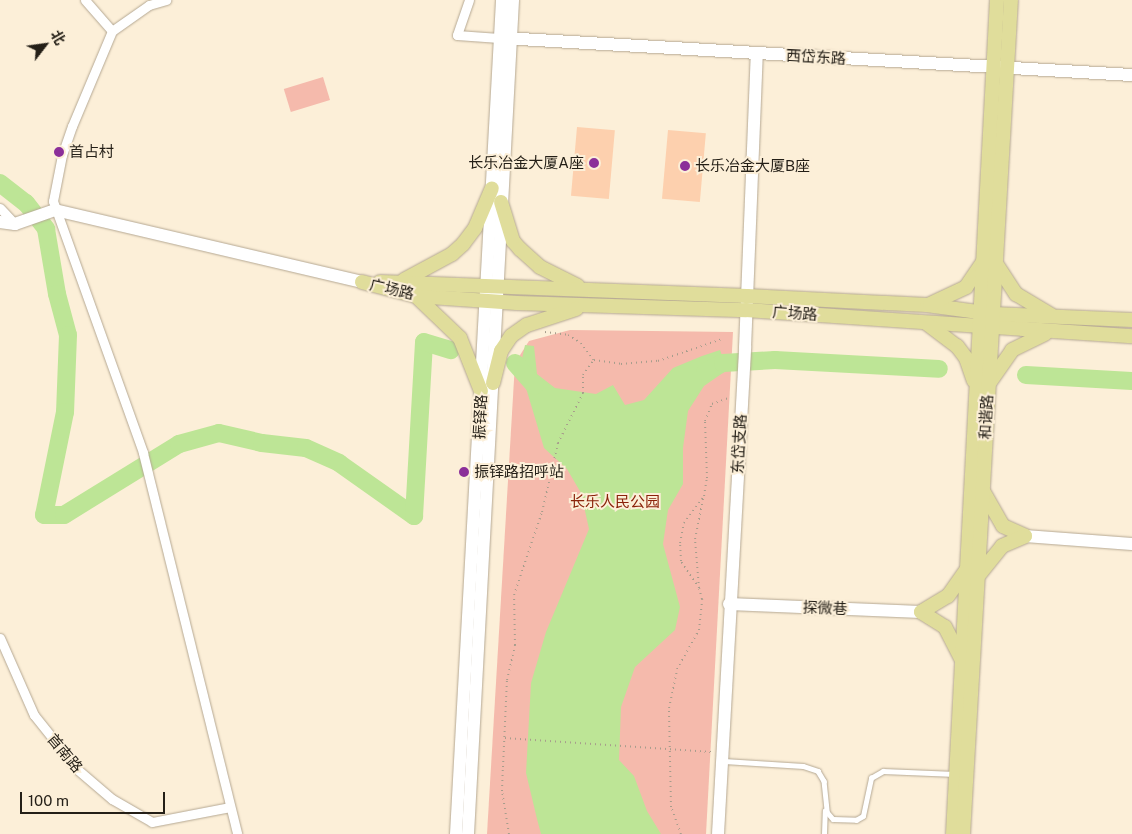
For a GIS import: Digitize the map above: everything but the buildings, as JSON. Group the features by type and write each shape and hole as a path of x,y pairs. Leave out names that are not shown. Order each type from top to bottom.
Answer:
{"main road":[{"name":"和谐路","path":"997,0 1001,67"},
{"name":"和谐路","path":"963,834 972,572 982,391 1001,67 1011,0"},
{"path":"402,282 452,254 463,244 475,228 492,188"},
{"path":"501,202 513,241 526,255 560,279 588,289"},
{"path":"921,321 941,331 957,346 966,358 982,391 1012,350 1031,338 1061,325 1016,294 990,260 966,287 927,305"},
{"name":"广场路","path":"362,282 588,289 927,305 987,319"},
{"name":"广场路","path":"362,282 416,296 491,301 746,310 921,321 987,319 1061,325 1132,336"},
{"path":"416,296 460,338 487,387"},
{"path":"487,387 502,351 512,336 527,325 587,305"},
{"name":"广场路","path":"1061,325 1132,320"},
{"name":"和谐路","path":"953,834 962,661 982,488 982,391"},
{"path":"982,488 1002,524 1024,536"},
{"path":"962,661 945,628 921,612 948,596 1002,546 1024,536"}],"street":[{"path":"85,0 112,31"},
{"path":"166,0 149,3 112,31 62,155 51,211 143,453 237,834"},
{"path":"469,0 457,35 505,38"},
{"name":"振铎路","path":"468,834 491,301 501,202 505,38 502,0"},
{"name":"振铎路","path":"492,286 492,188 505,38 513,0"},
{"name":"西岱东路","path":"505,38 757,54 1132,74"},
{"name":"东岱支路","path":"718,834 737,394 745,348 757,54"},
{"path":"0,208 15,224"},
{"path":"0,222 15,224 51,211 362,282"},
{"name":"振铎路","path":"456,834 487,387"},
{"path":"1024,536 1132,544"},
{"name":"探微巷","path":"729,604 921,612"},
{"name":"首南路","path":"0,638 34,716 78,770 112,799 152,822 230,807"}],"lane":[{"path":"722,757 810,767 824,781 824,834"},
{"path":"825,807 833,819 856,820 863,816 871,778 883,771 956,774"}],"path":[{"path":"539,332 568,335 581,343 594,360 621,364 658,361 722,339"},
{"path":"509,834 502,791 507,680 515,644 514,595 542,512 551,465 558,442 583,393 583,376 594,360"},
{"path":"681,834 671,807 669,708 677,669 699,630 702,599 699,588 695,539 707,478 705,420 712,404 737,394"},
{"path":"699,588 681,561 680,543 684,523 704,496"},
{"path":"505,738 669,747 722,757"}],"green space":[{"path":"323,77 330,100 291,112 284,89"},
{"name":"长乐人民公园","path":"570,330 733,332 706,834 487,834 515,363 529,341"}],"shaded area":[{"path":"525,345 534,346 537,374 555,388 596,394 613,385 625,405 644,400 673,368 702,356 720,350 727,370 704,386 688,411 683,448 683,484 668,510 663,544 680,607 675,630 635,667 621,707 619,760 634,776 647,811 661,834 541,834 526,773 531,683 546,632 589,529 581,493 567,469 544,448 520,368"}],"waterway":[{"path":"0,183 26,203 46,229 57,294 68,335 65,412 44,515 64,515 179,444 219,433 262,443 306,448 339,463 414,516 424,342 451,350"},
{"path":"705,372 723,363 775,360 939,369"},
{"path":"515,363 535,386"},
{"path":"1026,375 1132,381"}],"place":[{"name":"首占村","path":"59,152"},
{"name":"长乐冶金大厦A座","path":"594,163"},
{"name":"长乐冶金大厦B座","path":"685,166"},
{"name":"振铎路招呼站","path":"464,472"}]}
